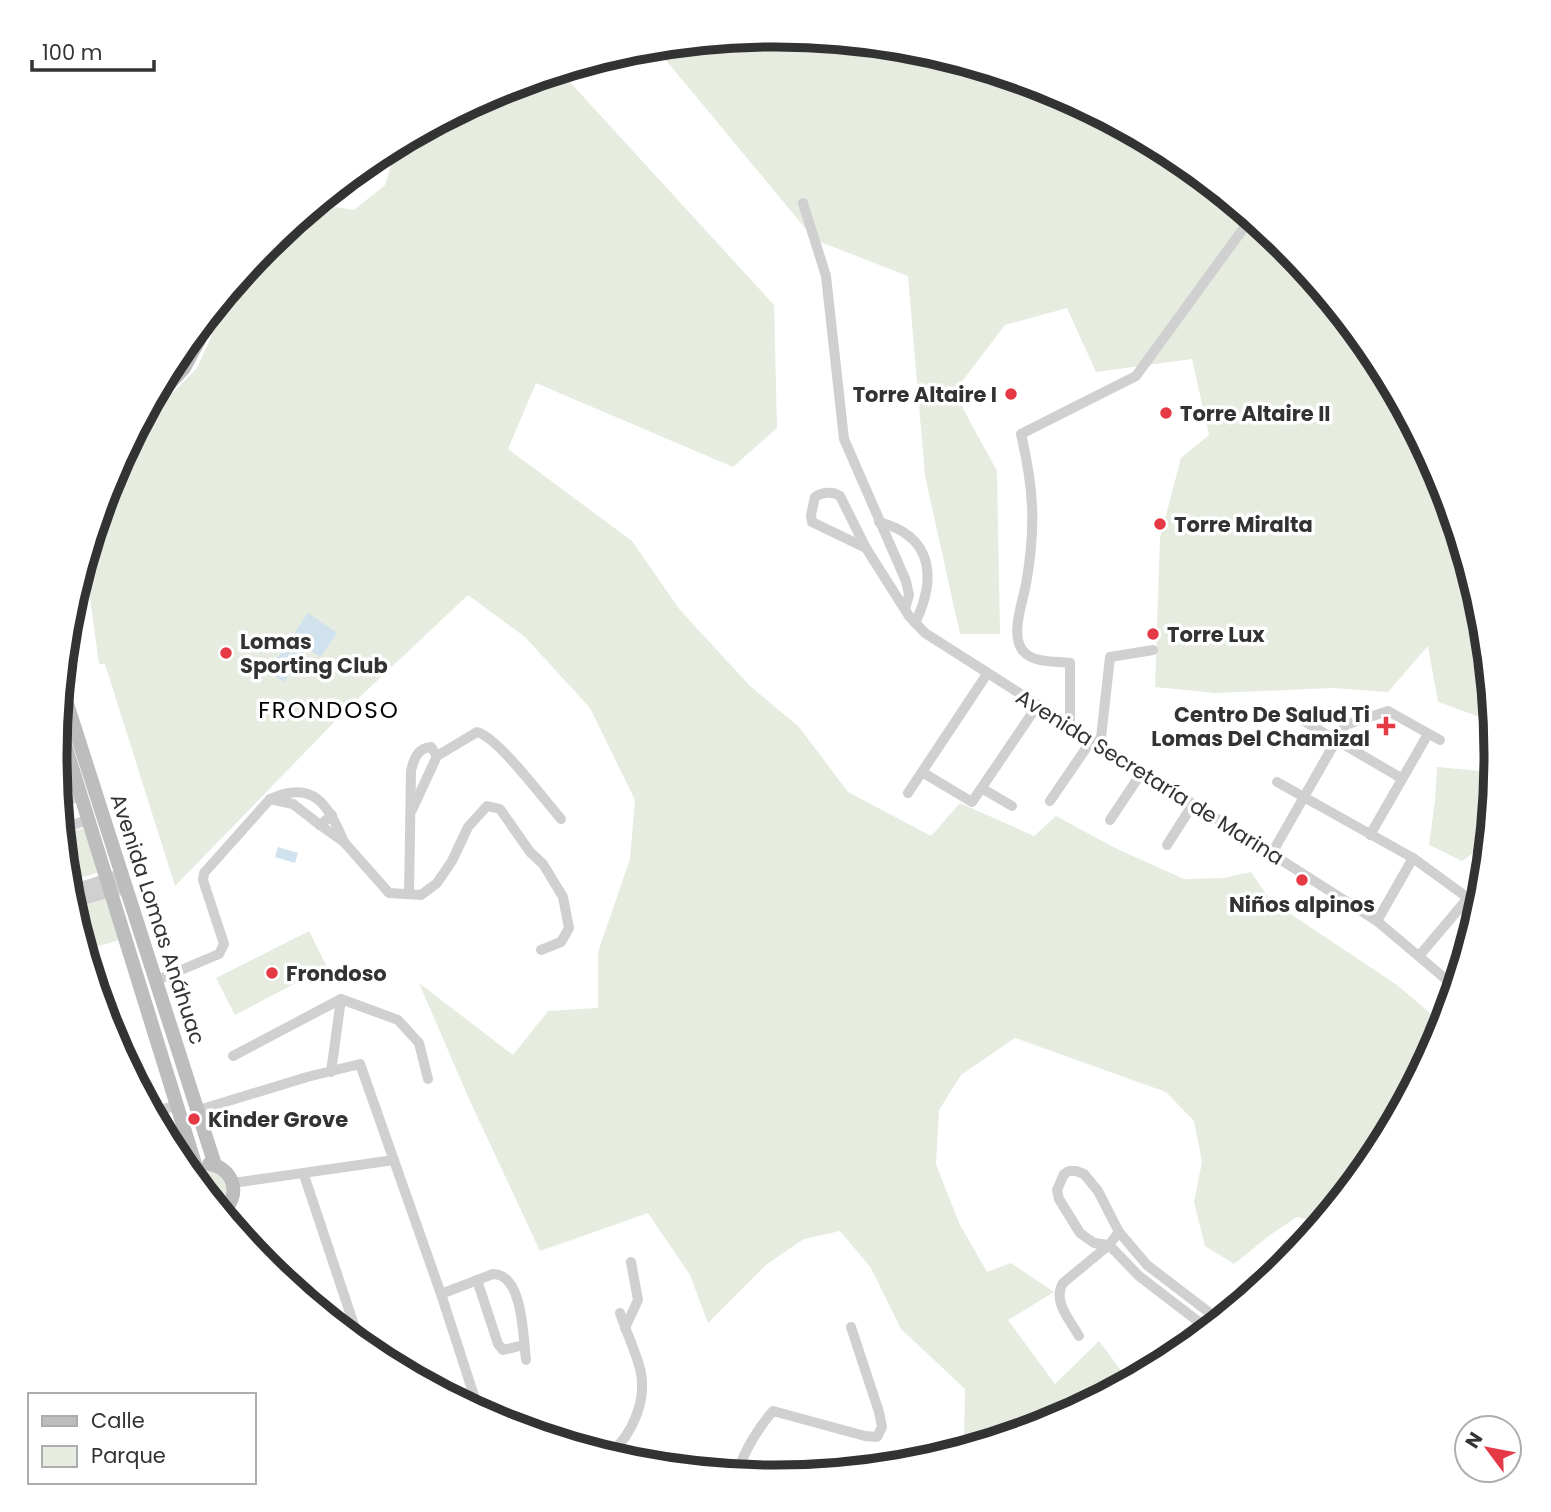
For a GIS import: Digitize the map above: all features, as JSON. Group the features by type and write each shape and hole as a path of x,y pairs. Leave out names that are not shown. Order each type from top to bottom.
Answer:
{"main road":[{"path":"179,373 193,353"},
{"name":"Avenida Lomas Anáhuac","path":"68,708 215,1165"},
{"name":"Avenida Lomas Anáhuac","path":"67,767 80,797 109,885 178,1106 189,1154"},
{"path":"198,1167 215,1165 224,1170 233,1183 229,1206"}],"street":[{"path":"803,203 825,276 844,439 906,581 909,595 905,609"},
{"path":"1070,727 1070,663 1034,659 1023,651 1017,636 1031,552 1034,508 1030,472 1021,434 1136,376 1246,225"},
{"name":"Avenida Secretaría de Marina","path":"866,548 812,522 815,498 833,493 840,496 866,548 905,609 925,633 1095,744 1377,921 1448,981"},
{"path":"879,522 902,530 915,540 924,554 928,570 927,586 925,599 915,623"},
{"path":"1050,801 1095,744 1110,657 1153,650"},
{"path":"908,793 987,674"},
{"path":"922,772 972,802 1037,706"},
{"path":"1272,853 1345,725 1388,712 1440,740"},
{"path":"1302,720 1401,778"},
{"path":"412,810 438,756 477,732 507,756 561,819"},
{"path":"1370,835 1428,734"},
{"path":"409,894 411,771 415,757 424,748 431,747 438,756"},
{"path":"1110,820 1142,772"},
{"path":"1277,782 1413,858 1468,898"},
{"path":"983,789 1012,806"},
{"path":"293,804 297,790"},
{"path":"155,981 219,954 222,950 224,944 203,880 204,873 270,799 284,792 297,790 315,797 332,815 344,842"},
{"path":"68,800 80,797"},
{"path":"270,799 293,804 344,842 389,893 421,895 437,883 468,827 487,806 500,809 530,852 543,864 564,897 569,928 561,942 541,950"},
{"path":"1167,845 1193,804"},
{"path":"320,825 332,815"},
{"path":"71,826 87,821"},
{"path":"1377,921 1413,858"},
{"path":"81,898 109,885 118,877 124,897 130,900"},
{"path":"79,890 109,885"},
{"path":"1419,956 1470,896"},
{"path":"331,1072 341,999"},
{"path":"233,1056 341,999 398,1020 419,1043 428,1079"},
{"path":"199,1110 360,1064 476,1398"},
{"path":"162,1109 178,1106"},
{"path":"233,1183 304,1175 394,1160"},
{"path":"1200,1323 1139,1276 1109,1245 1087,1240 1059,1199 1057,1190 1064,1174 1076,1171 1091,1182 1119,1232 1147,1265 1212,1314"},
{"path":"304,1175 354,1325"},
{"path":"1079,1336 1060,1304 1059,1290 1063,1283 1109,1245 1119,1232"},
{"path":"625,1328 638,1300 631,1262"},
{"path":"441,1294 493,1275 502,1274 510,1280 516,1293 526,1360"},
{"path":"477,1280 498,1344 503,1350 524,1345"},
{"path":"618,1447 631,1429 639,1408 642,1386 640,1368 620,1313"},
{"path":"740,1463 773,1411 865,1437 877,1437 882,1427 879,1412 851,1327"}],"green space":[{"path":"729,49 822,49 868,53 959,71 1047,101 1089,120 1169,167 1243,223 1308,289 1365,362 1411,443 1447,528 1471,618 1483,710 1483,802 1478,849 1462,861 1429,845 1437,767 1480,771 1480,717 1438,702 1428,646 1388,692 1332,688 1216,693 1155,687 1160,538 1181,458 1209,435 1192,359 1096,372 1067,308 1005,325 954,392 997,471 1000,634 960,634 925,476 908,276 815,240 663,56"},
{"path":"570,78 568,80 774,305 777,428 733,467 536,383 508,449 632,541 680,610 750,686 799,727 848,792 931,836 960,803 1034,836 1056,816 1113,847 1184,879 1224,878 1251,872 1271,901 1397,985 1434,1017 1389,1110 1338,1187 1311,1220 1297,1217 1234,1264 1205,1246 1194,1202 1202,1162 1194,1121 1166,1092 1015,1038 961,1075 939,1110 936,1164 959,1223 987,1272 1011,1263 1054,1292 1008,1320 1055,1384 1099,1341 1123,1374 1047,1411 1003,1427 959,1441 873,1458 964,1437 965,1389 901,1329 871,1268 840,1231 804,1239 767,1264 708,1323 690,1275 648,1213 540,1251 469,1099 419,983 513,1055 548,1011 598,1008 598,952 630,859 635,800 590,708 525,637 468,595 347,709 175,886 105,664 99,664 90,598 92,571 104,528 140,443 160,406 197,368 212,335 213,325 274,255 308,223 329,206 354,210 385,185 390,162 421,142 462,120 504,101"},
{"path":"85,828 100,872 78,879 71,832"},
{"path":"107,898 120,940 93,948 83,906"},
{"name":"Frondoso","path":"309,931 327,967 235,1015 216,978"},
{"path":"202,1172 215,1173 224,1181 227,1196 224,1200 213,1187"}],"water":[{"path":"308,613 337,633 320,657 307,648 284,682 268,672"},
{"path":"278,847 298,853 295,863 275,857"}],"place":[{"name":"Torre Altaire I","path":"1011,394"},
{"name":"Torre Altaire II","path":"1166,413"},
{"name":"Torre Miralta","path":"1160,524"},
{"name":"Torre Lux","path":"1153,634"},
{"name":"Lomas Sporting Club","path":"226,653"},
{"name":"Centro De Salud Ti Lomas Del Chamizal","path":"1386,726"},
{"name":"Niños alpinos","path":"1302,880"},
{"name":"Frondoso","path":"272,973"},
{"name":"Kinder Grove","path":"194,1119"}],"district":[{"name":"FRONDOSO","path":"329,710"}]}
